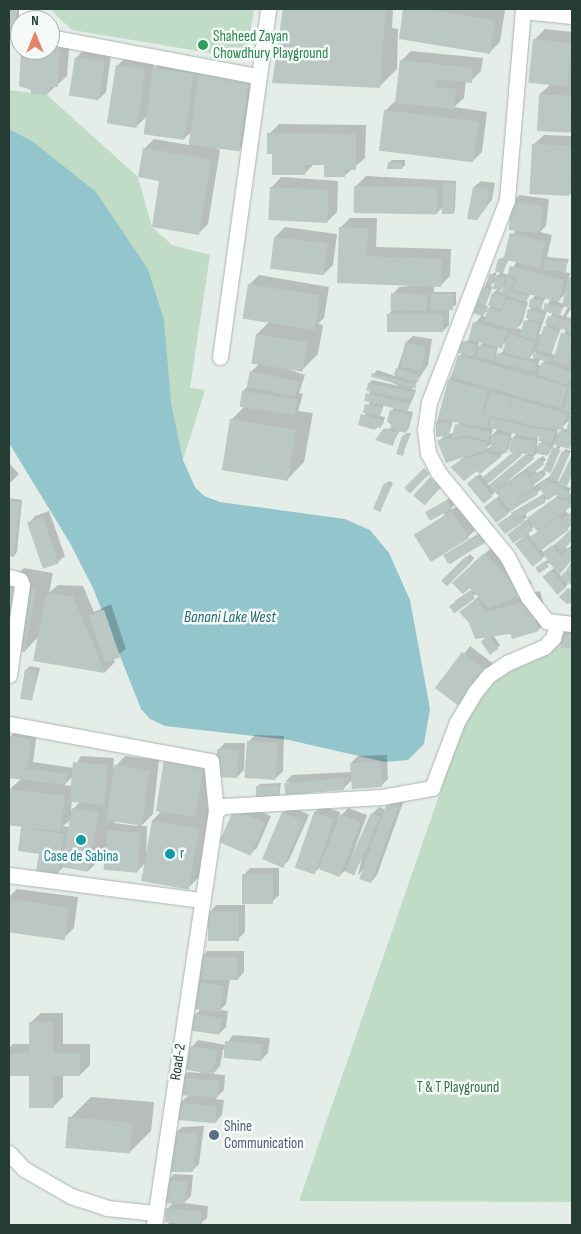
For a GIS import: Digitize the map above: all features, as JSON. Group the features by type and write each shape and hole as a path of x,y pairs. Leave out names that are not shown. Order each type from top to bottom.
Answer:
{"street":[{"path":"220,357 257,76 268,9"},
{"path":"572,16 523,10 507,200 429,402 425,430 428,453 438,472 508,556 528,597 547,621 557,624 572,624"},
{"path":"60,39 257,76"},
{"path":"9,577 20,580 22,585 9,674"},
{"path":"216,811 224,806 382,797 432,788 457,722 475,692 507,663 544,647 554,638 557,624"},
{"name":"Road-2","path":"9,724 211,761 216,811 155,1219"},
{"path":"9,875 202,900"},
{"path":"9,1153 24,1169 70,1196 107,1208 155,1219"}],"green space":[{"name":"Shaheed Zayan Chowdhury Playground","path":"254,9 246,59 72,30 60,19 60,10 51,10"},
{"path":"9,90 47,95 138,177 152,227 172,245 210,255 190,388 205,390 183,460 171,402 32,141 9,129"},
{"name":"T & T Playground","path":"572,636 572,1202 299,1201 445,778 458,725 499,672 544,643"}],"water":[{"name":"Banani Lake West","path":"9,129 32,141 96,192 148,269 164,320 171,402 183,460 195,487 204,496 220,502 345,519 370,530 389,553 410,600 430,709 424,744 408,760 385,762 289,740 165,726 150,719 141,709 93,588 70,543 9,443"}],"building":[{"path":"9,9 17,9 10,10 9,39"},
{"path":"283,9 386,9 380,88 272,83"},
{"path":"403,9 424,9 495,20 490,54 399,39"},
{"path":"533,39 572,43 567,87 528,83"},
{"path":"75,57 105,62 99,100 69,96"},
{"path":"20,60 59,60 58,87 51,87 47,95 31,94 31,90 19,86"},
{"path":"400,60 473,68 472,83 436,79 435,87 456,89 454,109 395,103"},
{"path":"116,65 146,70 136,128 107,123"},
{"path":"153,68 194,74 184,140 144,134"},
{"path":"199,72 250,79 239,151 189,144"},
{"path":"539,94 572,96 570,133 537,131"},
{"path":"384,110 478,122 473,162 379,151"},
{"path":"267,133 356,134 356,170 345,170 345,177 324,177 324,165 305,165 305,175 272,175 272,154 267,154"},
{"path":"532,144 572,146 569,196 529,194"},
{"path":"143,148 211,159 199,235 152,227 159,181 138,177"},
{"path":"388,162 402,163 402,169 387,169"},
{"path":"442,183 454,183 454,214 442,214"},
{"path":"354,186 437,187 437,214 354,213"},
{"path":"270,187 329,190 327,223 268,220"},
{"path":"473,187 489,189 486,208 477,220 467,219"},
{"path":"512,202 543,206 539,234 509,230"},
{"path":"339,227 368,228 367,256 442,259 441,287 337,283"},
{"path":"510,233 546,242 539,268 503,259"},
{"path":"274,237 328,244 324,275 270,269"},
{"path":"498,259 507,261 503,274 495,271"},
{"path":"544,260 567,262 566,272 543,270"},
{"path":"510,266 564,280 559,302 513,290 516,278 507,276"},
{"path":"489,274 494,275 492,286 487,285"},
{"path":"496,275 505,277 502,291 493,289"},
{"path":"507,277 515,280 510,290 529,296 526,302 501,294"},
{"path":"568,278 572,279 572,309 562,306"},
{"path":"248,284 320,295 315,330 243,319"},
{"path":"483,287 491,290 485,306 477,303"},
{"path":"391,293 427,294 426,311 390,310"},
{"path":"492,293 505,297 502,310 488,305"},
{"path":"431,294 453,294 453,310 431,310"},
{"path":"506,299 526,305 522,319 502,312"},
{"path":"530,299 543,301 542,309 529,307"},
{"path":"545,303 562,308 560,316 543,311"},
{"path":"475,306 486,309 483,317 473,313"},
{"path":"488,308 521,318 517,330 484,320"},
{"path":"528,309 545,314 542,322 526,318"},
{"path":"387,314 443,314 443,332 387,332"},
{"path":"548,316 572,322 572,332 545,324"},
{"path":"524,320 539,324 535,340 520,335"},
{"path":"473,322 507,331 502,348 468,339"},
{"path":"544,326 559,331 551,355 536,350"},
{"path":"561,333 572,336 569,366 553,361"},
{"path":"256,334 307,342 303,372 251,364"},
{"path":"508,334 535,342 530,359 503,351"},
{"path":"461,341 477,345 474,357 458,353"},
{"path":"405,342 426,346 421,371 400,367"},
{"path":"479,345 496,349 493,361 476,357"},
{"path":"497,353 537,364 534,372 495,362"},
{"path":"534,353 552,358 551,363 533,358"},
{"path":"458,355 568,386 561,409 452,377"},
{"path":"542,362 572,373 568,385 538,374"},
{"path":"396,368 420,376 418,382 394,375"},
{"path":"250,371 299,381 296,397 247,387"},
{"path":"372,373 416,385 415,389 371,377"},
{"path":"448,380 487,390 482,415 489,416 487,428 438,419"},
{"path":"368,383 413,392 412,400 366,391"},
{"path":"569,388 572,389 572,413 563,411"},
{"path":"242,391 297,400 295,416 239,407"},
{"path":"490,392 512,398 506,420 484,414"},
{"path":"366,393 410,404 408,412 364,401"},
{"path":"513,398 567,414 562,430 528,425 507,418"},
{"path":"365,404 382,408 380,417 363,413"},
{"path":"390,410 410,415 406,433 390,429 391,425 387,421"},
{"path":"361,414 383,420 381,428 376,427 375,430 358,425"},
{"path":"570,416 572,416 572,432 566,431"},
{"path":"491,418 540,429 537,439 489,428"},
{"path":"230,419 296,429 288,481 222,470"},
{"path":"436,422 450,423 449,436 436,437"},
{"path":"455,424 490,432 488,441 469,435 452,438"},
{"path":"384,428 397,433 393,446 375,440"},
{"path":"541,429 555,432 552,444 539,441"},
{"path":"559,431 572,434 570,449 555,445"},
{"path":"492,434 509,436 507,453 490,451"},
{"path":"409,435 403,456 396,454 402,436"},
{"path":"449,438 452,441 467,438 487,443 486,450 446,463 437,441"},
{"path":"511,438 536,441 534,455 509,452"},
{"path":"539,443 550,445 548,456 537,454"},
{"path":"553,447 560,450 551,473 543,470"},
{"path":"562,451 569,454 558,482 550,479"},
{"path":"486,453 502,456 480,474 477,471 464,481 450,467 460,461"},
{"path":"512,453 522,455 489,483 483,477"},
{"path":"525,455 535,458 495,492 489,485"},
{"path":"572,455 572,475 566,488 558,484"},
{"path":"539,458 544,464 532,474 527,468"},
{"path":"424,468 430,474 410,493 404,488"},
{"path":"540,471 544,477 534,484 530,478"},
{"path":"525,472 535,487 506,506 496,492"},
{"path":"476,476 493,496 484,504 467,484"},
{"path":"430,477 441,487 424,506 413,496"},
{"path":"546,479 569,492 566,499 555,495 548,500 538,486"},
{"path":"384,483 391,486 380,512 373,509"},
{"path":"535,489 538,494 511,511 508,505"},
{"path":"542,495 546,502 515,520 511,513"},
{"path":"496,498 508,514 496,523 484,507"},
{"path":"555,498 569,502 572,506 537,531 527,518"},
{"path":"447,500 452,509 430,521 425,512"},
{"path":"9,501 20,502 14,557 9,556"},
{"path":"452,511 469,538 431,562 414,535"},
{"path":"571,512 572,524 568,527 562,519"},
{"path":"511,515 516,522 523,517 525,521 505,534 497,524"},
{"path":"559,516 569,530 540,551 530,537"},
{"path":"43,517 59,563 43,569 27,523"},
{"path":"527,521 533,530 513,544 507,534"},
{"path":"572,528 572,541 562,551 555,545"},
{"path":"479,535 484,544 448,564 443,555"},
{"path":"525,536 543,559 533,567 515,544"},
{"path":"552,545 560,555 572,547 572,560 559,575 542,553"},
{"path":"484,553 523,594 489,608 470,588 463,594 452,583"},
{"path":"466,556 472,562 447,586 441,581"},
{"path":"545,561 549,567 539,574 535,568"},
{"path":"572,561 572,575 566,571"},
{"path":"551,570 566,588 557,595 543,577"},
{"path":"564,572 572,577 572,585 560,579"},
{"path":"9,585 36,590 25,652 9,649"},
{"path":"568,588 572,590 572,603 567,604 559,597"},
{"path":"470,591 475,598 454,614 449,606"},
{"path":"46,594 73,596 105,673 33,661"},
{"path":"477,599 487,612 530,600 539,631 512,639 510,634 475,639 469,623 459,612"},
{"path":"104,610 120,657 105,662 89,615"},
{"path":"572,634 572,648 561,648 560,635"},
{"path":"489,636 498,649 490,655 481,642"},
{"path":"462,652 489,672 462,708 435,688"},
{"path":"25,669 37,671 32,701 20,699"},
{"path":"9,736 31,739 27,769 67,774 65,785 9,778"},
{"path":"247,741 278,743 275,780 244,778"},
{"path":"217,749 239,750 238,778 216,777"},
{"path":"164,760 204,766 195,818 156,811"},
{"path":"380,761 382,787 352,789 350,763"},
{"path":"73,762 108,765 104,805 70,802"},
{"path":"114,765 150,770 142,825 106,820"},
{"path":"343,778 344,790 285,795 284,783"},
{"path":"256,786 279,786 279,800 256,800"},
{"path":"9,789 65,796 60,832 9,825"},
{"path":"387,803 398,807 371,883 359,879"},
{"name":"Case de Sabina","path":"72,808 99,813 88,872 62,867"},
{"path":"234,809 265,823 250,856 219,842"},
{"path":"282,812 303,821 283,868 262,859"},
{"path":"314,812 334,819 315,875 295,868"},
{"path":"371,813 380,817 354,876 345,871"},
{"path":"340,814 361,822 339,877 319,869"},
{"name":"r","path":"152,820 199,828 189,889 141,881"},
{"path":"21,827 64,834 58,875 36,871 39,854 18,851"},
{"path":"107,830 141,833 137,873 104,870"},
{"path":"242,874 273,874 273,904 242,904"},
{"path":"9,899 69,907 65,940 9,932"},
{"path":"208,911 239,911 239,941 208,941"},
{"path":"199,957 238,957 238,980 199,980"},
{"path":"197,982 224,986 220,1012 193,1009"},
{"path":"194,1014 222,1018 219,1035 192,1031"},
{"path":"29,1022 53,1022 53,1053 80,1053 80,1076 53,1076 54,1108 29,1108 29,1076 9,1076 9,1053 29,1053"},
{"path":"225,1041 263,1044 261,1061 224,1058"},
{"path":"190,1046 218,1051 213,1074 186,1070"},
{"path":"180,1078 219,1081 218,1098 179,1095"},
{"path":"179,1103 217,1106 215,1123 178,1120"},
{"path":"68,1117 133,1123 130,1154 65,1148"},
{"path":"173,1133 198,1133 193,1172 170,1172"},
{"path":"166,1180 187,1182 185,1205 164,1203"},
{"path":"166,1208 202,1212 200,1225 165,1222"}],"place":[{"name":"Shaheed Zayan Chowdhury Playground","path":"203,45"},
{"name":"Case de Sabina","path":"81,840"},
{"name":"r","path":"170,854"},
{"name":"Shine Communication","path":"214,1135"}]}
